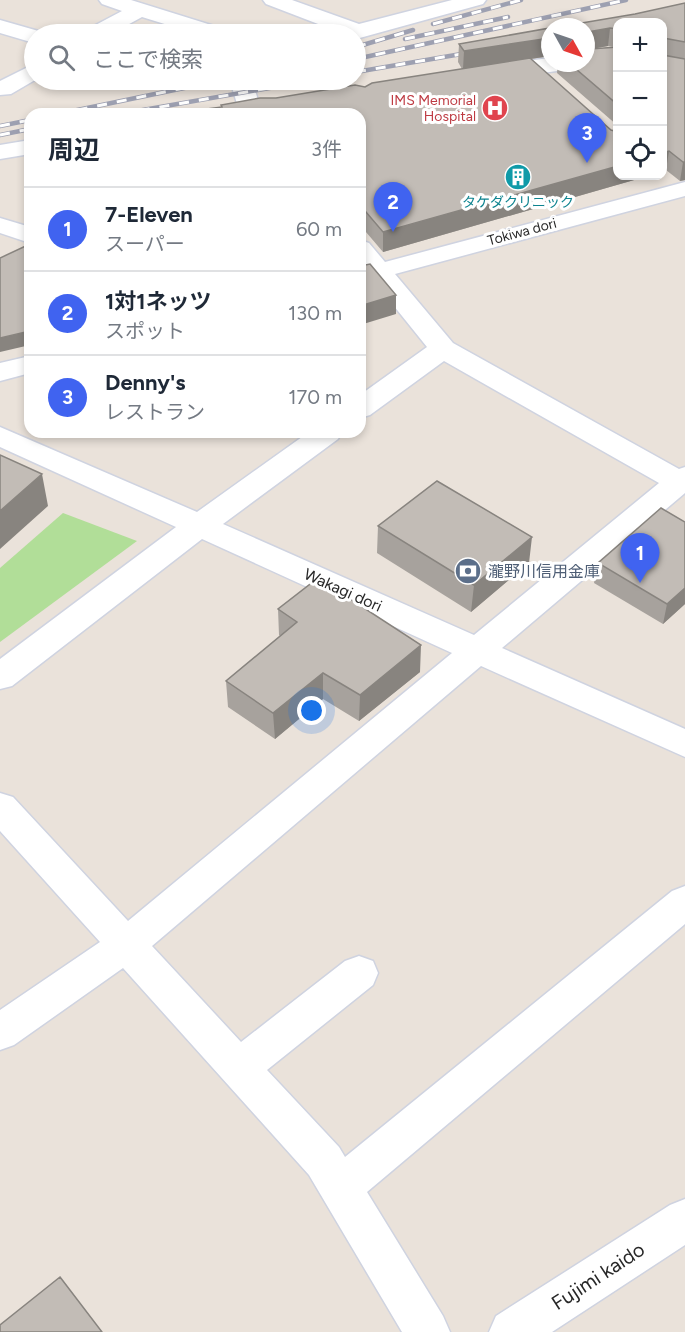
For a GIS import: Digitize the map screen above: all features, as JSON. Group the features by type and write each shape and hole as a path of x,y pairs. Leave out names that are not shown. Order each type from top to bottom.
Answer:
{"street":[{"path":"109,0 187,24"},
{"path":"273,0 332,24"},
{"path":"366,30 476,0"},
{"path":"114,24 139,10"},
{"path":"0,26 24,34"},
{"path":"470,76 545,75 550,72"},
{"path":"0,88 3,89 24,76"},
{"path":"244,90 251,108"},
{"path":"0,152 24,148"},
{"path":"660,180 681,195"},
{"name":"Tokiwa dori","path":"369,273 681,195"},
{"path":"0,225 24,233"},
{"path":"0,1032 126,945 682,479 443,349 369,273"},
{"path":"366,405 443,349"},
{"path":"0,372 24,366"},
{"name":"Wakagi dori","path":"0,436 685,744"},
{"path":"0,677 200,525 320,438"},
{"path":"0,807 324,1161 427,1332"},
{"path":"340,1188 685,902"},
{"path":"239,1068 359,973"},
{"name":"Fujimi kaido","path":"512,1332 685,1220"}],"green space":[{"path":"63,513 137,541 0,642 0,568"}],"building":[{"path":"685,3 685,42 667,39 667,18 613,18 613,28 595,31 595,21"},
{"path":"541,30 541,39 464,51 459,44"},
{"path":"613,47 613,101 580,72 595,72 595,49"},
{"path":"667,56 685,59 685,162 667,152"},
{"path":"530,58 541,68 541,72 546,72 613,131 613,167 383,232 366,212 366,108 214,108 260,98 276,98 325,90 366,90 366,86 372,83"},
{"path":"24,247 24,332 0,338 0,258"},
{"path":"370,264 396,295 366,304 366,265"},
{"path":"0,455 42,474 0,511"},
{"path":"437,481 532,537 474,585 378,526"},
{"path":"661,508 685,522 685,588 667,604 598,563"},
{"path":"318,578 421,645 360,695 323,673 273,713 226,681 297,622 278,609"},
{"path":"60,1277 102,1332 0,1332 0,1325"}],"railway":[{"path":"433,24 521,0"},
{"path":"366,57 626,0"},
{"path":"405,39 508,17"},
{"path":"366,44 413,30"},
{"path":"366,70 473,52"},
{"path":"87,108 174,90"},
{"path":"154,108 258,90"},
{"path":"0,126 24,121"},
{"path":"0,135 24,130"}],"place":[{"name":"IMS Memorial Hospital","path":"495,108"},
{"name":"Denny's","path":"587,163"},
{"name":"タケダクリニック","path":"518,177"},
{"name":"1対1ネッツ","path":"393,232"},
{"name":"瀧野川信用金庫","path":"468,571"},
{"name":"7-Eleven","path":"640,583"}]}
